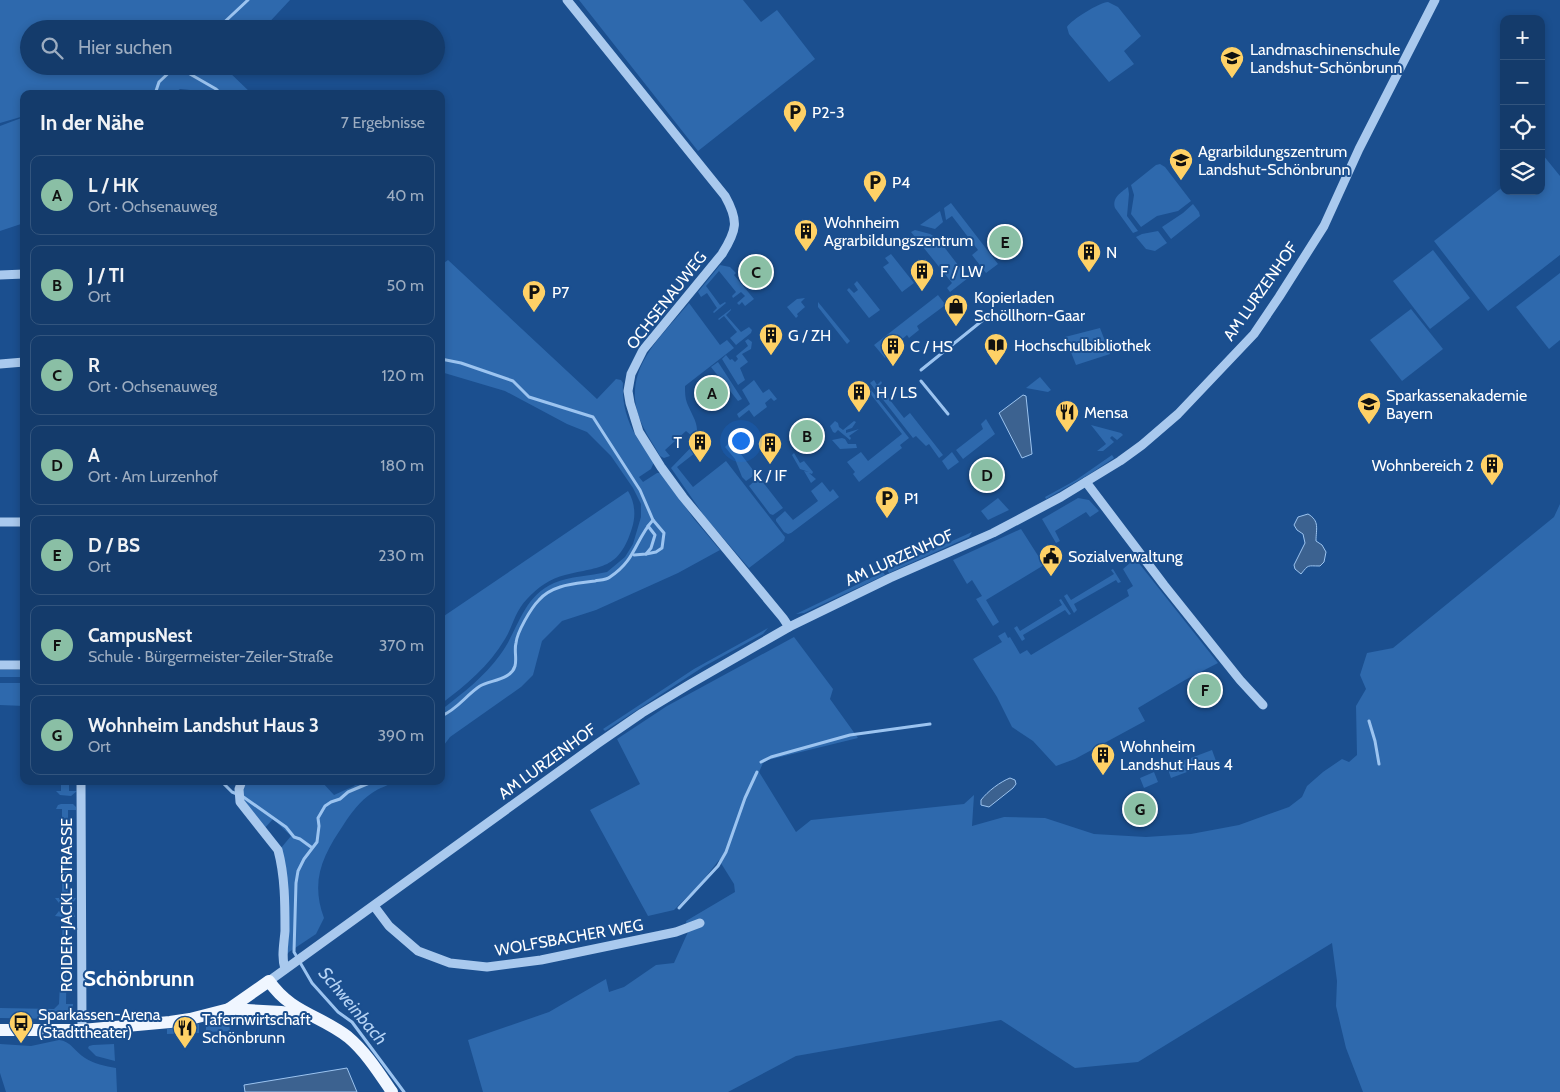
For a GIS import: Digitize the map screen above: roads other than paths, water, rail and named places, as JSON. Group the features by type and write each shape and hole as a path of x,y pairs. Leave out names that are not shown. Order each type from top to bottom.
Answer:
{"main road":[{"path":"269,981 278,994 289,1004 335,1029 355,1044 392,1092"},
{"name":"AM LURZENHOF","path":"229,1009 269,981"},
{"path":"0,1030 82,1030 170,1022 229,1009 274,1011 310,1016"}],"street":[{"name":"OCHSENAUWEG","path":"567,0 725,196 732,209 736,222 730,241 722,254 643,350 631,374 628,391 639,432 661,466 683,497 783,618 788,628"},
{"name":"AM LURZENHOF","path":"269,981 642,713 788,628 890,578 1015,522 1086,482 1141,446 1178,414 1254,334 1279,297 1324,226 1359,149 1435,0"},
{"path":"0,275 20,274"},
{"path":"0,364 20,362"},
{"path":"1086,482 1164,585 1263,705"},
{"path":"0,522 20,522"},
{"path":"0,665 20,665"},
{"name":"ROIDER-JACKL-STRASSE","path":"81,785 82,1030"},
{"path":"240,785 240,802 278,850 281,860 285,912 282,961 289,967"},
{"name":"WOLFSBACHER WEG","path":"374,906 389,926 418,951 450,963 487,967 541,960 666,934 700,923"}],"waterway":[{"name":"Schweinbach","path":"227,20 248,0"},
{"name":"Schweinbach","path":"156,90 159,82 166,75"},
{"name":"Schweinbach","path":"192,75 217,90"},
{"path":"921,370 988,316"},
{"name":"Schweinbach","path":"445,360 461,363 513,381 529,397 593,417 640,490 653,520 625,564 610,577 558,588 539,600 525,620 517,638 515,646 516,663 513,671 505,677 480,686 445,714"},
{"path":"921,381 948,414"},
{"path":"646,554 656,552 662,548 664,533 653,520"},
{"path":"634,555 646,554 651,548 655,535 648,526"},
{"path":"1369,721 1379,764"},
{"path":"761,762 771,757 850,735 930,724"},
{"path":"679,908 718,866 726,852 745,798 757,772"},
{"name":"Schweinbach","path":"225,785 237,794"},
{"name":"Schweinbach","path":"365,785 348,792 340,799 325,806 318,818 317,842 304,859 298,871 294,952 312,983 338,1012 352,1022 404,1092"},
{"name":"Schweinbach","path":"242,796 286,827 294,837 311,847"}],"place":[{"name":"Landmaschinenschule Landshut-Schönbrunn","path":"1232,79"},
{"name":"P2-3","path":"795,133"},
{"name":"Agrarbildungszentrum Landshut-Schönbrunn","path":"1181,181"},
{"name":"P4","path":"875,203"},
{"name":"D / BS","path":"1005,242"},
{"name":"Wohnheim Agrarbildungszentrum","path":"806,252"},
{"name":"R","path":"756,272"},
{"name":"N","path":"1089,273"},
{"name":"F / LW","path":"922,292"},
{"name":"P7","path":"534,313"},
{"name":"Kopierladen Schöllhorn-Gaar","path":"956,327"},
{"name":"G / ZH","path":"771,356"},
{"name":"Hochschulbibliothek","path":"996,366"},
{"name":"C / HS","path":"893,367"},
{"name":"L / HK","path":"712,393"},
{"name":"H / LS","path":"859,413"},
{"name":"Sparkassenakademie Bayern","path":"1369,425"},
{"name":"Mensa","path":"1067,433"},
{"name":"J / TI","path":"807,436"},
{"name":"T","path":"700,463"},
{"name":"K / IF","path":"770,465"},
{"name":"A","path":"987,475"},
{"name":"Wohnbereich 2","path":"1492,486"},
{"name":"P1","path":"887,519"},
{"name":"Sozialverwaltung","path":"1051,577"},
{"name":"CampusNest","path":"1205,690"},
{"name":"Wohnheim Landshut Haus 4","path":"1103,776"},
{"name":"Wohnheim Landshut Haus 3","path":"1140,809"},
{"name":"Sparkassen-Arena (Stadttheater)","path":"21,1044"},
{"name":"Tafernwirtschaft Schönbrunn","path":"185,1049"}],"district":[{"name":"Schönbrunn","path":"139,979"}]}
